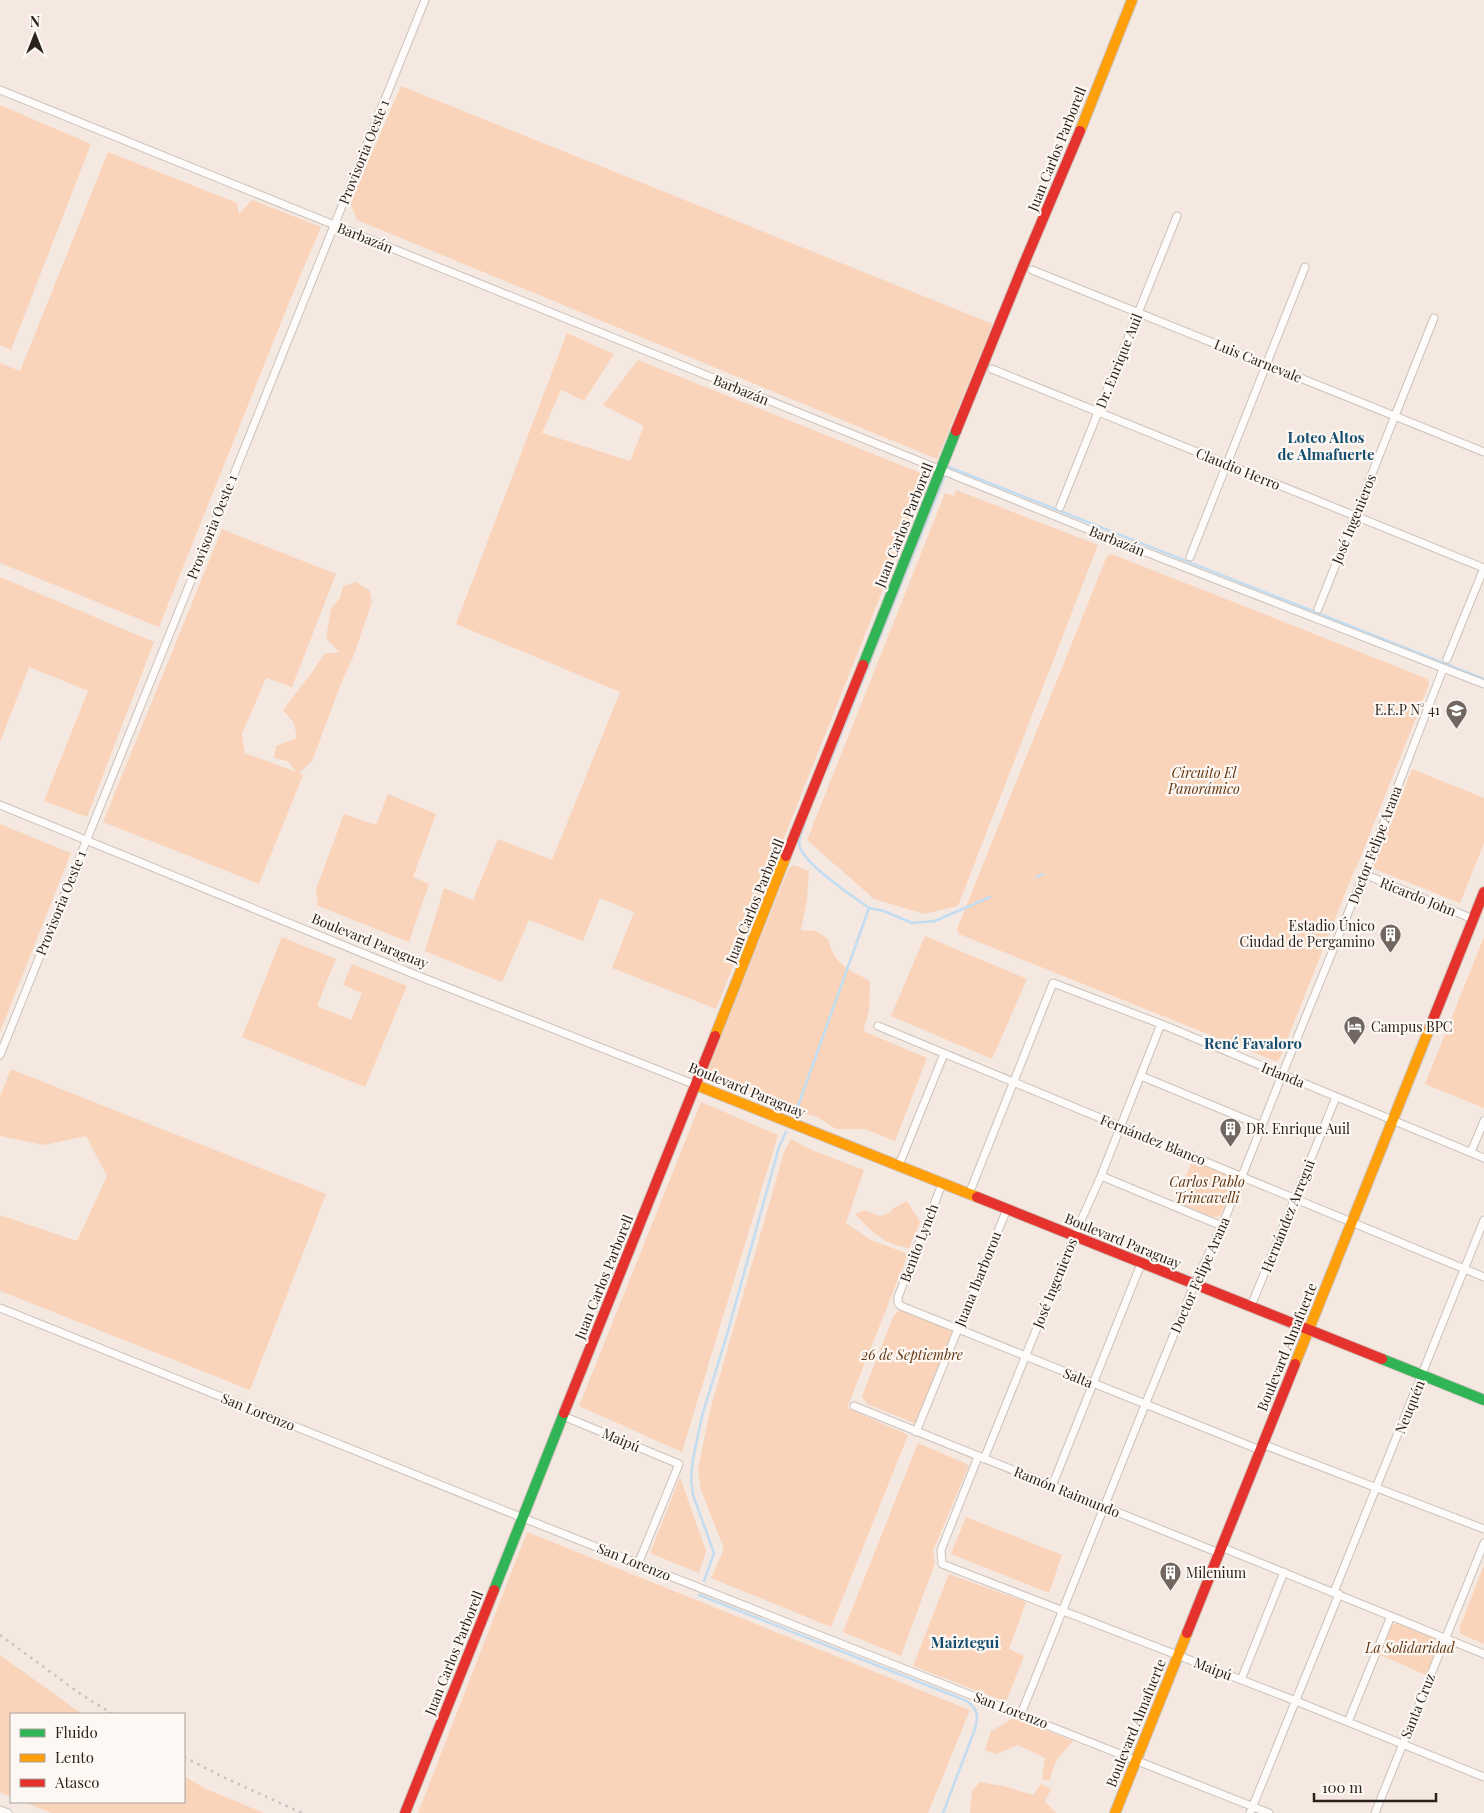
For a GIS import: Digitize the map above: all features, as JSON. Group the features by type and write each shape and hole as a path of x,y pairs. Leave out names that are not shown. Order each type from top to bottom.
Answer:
{"street":[{"name":"Provisoria Oeste 1","path":"0,1055 425,0"},
{"name":"Juan Carlos Parborell","path":"405,1813 940,470 1022,266 1065,170 1132,0"},
{"name":"Barbazán","path":"0,90 940,470 1484,684"},
{"name":"Dr. Enrique Auil","path":"1060,507 1177,216"},
{"path":"1190,557 1305,267"},
{"name":"Luis Carnevale","path":"1032,270 1484,452"},
{"name":"José Ingenieros","path":"1318,608 1434,318"},
{"name":"Claudio Herro","path":"992,369 1484,568"},
{"path":"1447,659 1484,568"},
{"name":"Doctor Felipe Arana","path":"1021,1714 1194,1285 1222,1226 1364,874 1443,669"},
{"name":"Boulevard Paraguay","path":"0,805 416,975 898,1165 1140,1264 1251,1306 1484,1400"},
{"name":"Ricardo John","path":"1364,874 1477,917"},
{"name":"Boulevard Almafuerte","path":"1116,1813 1352,1221 1477,917 1484,892"},
{"name":"Irlanda","path":"1012,1082 1052,983 1161,1024 1484,1158"},
{"name":"José Ingenieros","path":"942,1564 940,1550 1101,1176 1161,1024"},
{"name":"Fernández Blanco","path":"878,1026 1484,1276"},
{"path":"898,1165 944,1054"},
{"path":"1141,1076 1262,1126"},
{"path":"969,1194 1012,1082"},
{"name":"Hernández Arregui","path":"1251,1306 1336,1097"},
{"path":"1471,1152 1484,1121"},
{"path":"1101,1176 1222,1226"},
{"name":"Benito Lynch","path":"898,1302 898,1297 942,1184"},
{"name":"Juana Ibarborou","path":"916,1432 1007,1209"},
{"name":"Neuquén","path":"1251,1810 1296,1701 1377,1488 1484,1220"},
{"path":"1052,1486 1140,1264"},
{"name":"Salta","path":"898,1302 901,1306 1145,1405 1377,1488 1484,1529"},
{"name":"San Lorenzo","path":"0,1308 638,1564 1021,1714 1251,1810 1268,1813"},
{"name":"Ramón Raimundo","path":"854,1406 1104,1507 1284,1572 1484,1654"},
{"name":"Maipú","path":"563,1416 679,1464 638,1564"},
{"name":"Santa Cruz","path":"1375,1813 1484,1543"},
{"name":"Maipú","path":"942,1564 1296,1701 1484,1777"},
{"path":"1241,1680 1284,1572"},
{"path":"1348,1722 1391,1616"},
{"path":"0,1810 8,1813"}],"green space":[{"path":"401,86 993,324 937,459 357,220 350,203"},
{"path":"0,105 91,144 11,350 0,345"},
{"path":"108,152 237,203 239,214 252,200 321,227 159,627 0,563 0,363 20,371"},
{"path":"567,333 614,354 584,401 561,390 542,433 630,461 644,426 603,405 638,360 928,476 716,1009 612,968 634,912 600,898 583,941 529,920 502,982 425,951 444,888 473,900 498,839 552,860 620,692 456,624"},
{"path":"956,490 1098,545 958,906 924,914 874,899 807,840 945,493 954,496"},
{"path":"222,529 336,574 292,687 266,678 242,734 245,753 296,772 288,761 274,758 276,746 297,738 294,723 283,710 324,654 339,652 326,638 331,609 340,598 343,586 356,582 370,591 372,602 354,655 342,681 312,761 299,773 303,775 259,884 103,822"},
{"name":"Circuito El Panorámico","path":"1112,554 1428,679 1429,685 1279,1060 1275,1061 959,934 957,929 1107,556"},
{"path":"0,577 154,642 87,817 44,801 88,691 29,667 0,742"},
{"path":"1412,769 1484,798 1484,843 1460,903 1372,868"},
{"path":"388,794 436,814 413,877 429,884 409,942 318,906 316,889 344,814 376,825"},
{"path":"0,824 71,853 0,1032"},
{"path":"794,865 809,871 807,899 801,930 816,931 828,939 838,961 870,981 869,1011 863,1031 927,1058 895,1141 865,1129 836,1129 816,1116 804,1114 786,1107 764,1094 740,1089 707,1075 789,868"},
{"path":"925,936 1027,979 992,1059 891,1016"},
{"path":"282,937 336,959 317,1006 351,1020 362,993 343,985 352,964 407,986 365,1087 242,1037"},
{"path":"1484,937 1484,1108 1425,1084"},
{"path":"11,1069 326,1194 250,1390 0,1291 0,1215 77,1241 107,1176 86,1136 44,1145 0,1136 0,1096"},
{"path":"701,1102 778,1135 682,1452 579,1406"},
{"path":"791,1139 814,1151 864,1170 846,1223 871,1240 908,1254 847,1408 908,1435 831,1627 711,1578 724,1549 701,1490 698,1469 710,1410 784,1152"},
{"name":"Carlos Pablo Trincavelli","path":"1192,1161 1234,1179 1234,1185 1220,1216 1213,1217 1176,1202"},
{"path":"907,1201 920,1222 909,1248 892,1244 885,1240 855,1214 864,1210 880,1216 891,1212 892,1209"},
{"name":"26 de Septiembre","path":"900,1310 949,1328 953,1333 917,1422 914,1423 867,1404 862,1396 894,1315"},
{"path":"918,1443 969,1465 933,1551 935,1563 901,1656 843,1632"},
{"path":"680,1477 706,1551 699,1573 650,1553"},
{"path":"966,1517 1062,1555 1049,1593 951,1554"},
{"path":"527,1532 970,1710 928,1813 418,1813"},
{"path":"1484,1565 1484,1644 1461,1634 1459,1629"},
{"path":"949,1574 1026,1602 1009,1649 1024,1656 1006,1702 913,1666"},
{"name":"La Solidaridad","path":"1396,1623 1434,1638 1438,1642 1426,1675 1380,1655 1391,1626"},
{"path":"0,1655 81,1713 10,1713 10,1797 0,1792"},
{"path":"1014,1718 1073,1741 1057,1759 1049,1781 1042,1779 1045,1758 1018,1745 996,1754 985,1750 991,1731"},
{"path":"185,1777 204,1788 264,1813 52,1813 27,1803 185,1803"},
{"path":"980,1782 1003,1786 1033,1795 1041,1784 1051,1789 1045,1801 1056,1813 970,1813 972,1791"}],"waterway":[{"path":"949,467 1484,679"},
{"path":"827,769 944,478"},
{"path":"805,823 799,842 801,850 807,859 828,878 869,908"},
{"path":"1037,877 1043,874"},
{"path":"793,1114 798,1106 869,908 884,911 912,923 935,921 990,897"},
{"path":"704,1581 714,1553 693,1495 691,1480 693,1459 702,1416 728,1331 779,1147 786,1132"},
{"path":"699,1595 967,1701 974,1708 977,1720 943,1813"}],"railway":[{"path":"0,1635 82,1695 111,1713"},
{"path":"185,1758 302,1813"}],"traffic: fast":[{"path":"863,665 956,431"},
{"path":"1382,1359 1484,1400"},
{"path":"494,1590 564,1413"}],"traffic: slow":[{"path":"1080,131 1132,0"},
{"path":"715,1036 786,856"},
{"path":"1295,1364 1430,1027"},
{"path":"696,1085 977,1197"},
{"path":"1115,1813 1187,1633"}],"traffic: jam":[{"path":"956,431 1080,131"},
{"path":"786,856 863,665"},
{"path":"1430,1027 1484,892"},
{"path":"564,1413 715,1036"},
{"path":"977,1197 1382,1359"},
{"path":"1187,1633 1295,1364"},
{"path":"405,1813 494,1590"}],"place":[{"name":"E.E.P N° 41","path":"1456,729"},
{"name":"Estadio Único Ciudad de Pergamino","path":"1391,953"},
{"name":"Campus BPC","path":"1355,1046"},
{"name":"DR. Enrique Auil","path":"1230,1148"},
{"name":"Milenium","path":"1170,1592"}],"district":[{"name":"Loteo Altos de Almafuerte","path":"1326,446"},
{"name":"René Favaloro","path":"1253,1044"},
{"name":"Maiztegui","path":"965,1643"}]}
